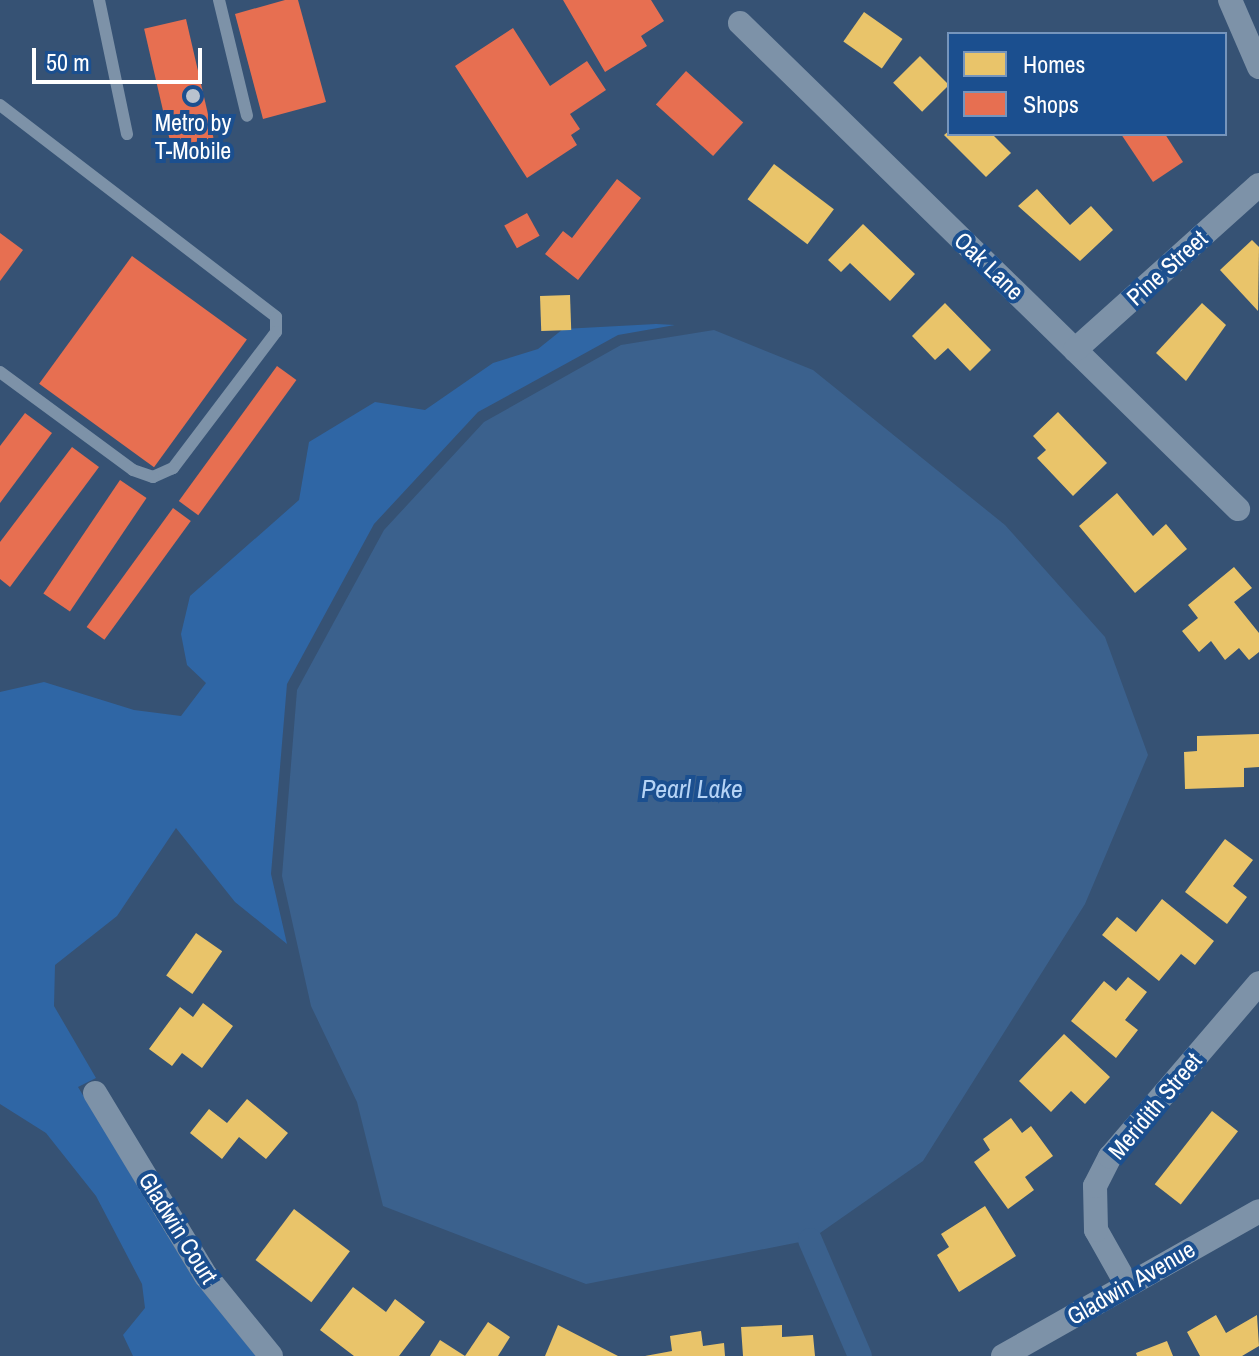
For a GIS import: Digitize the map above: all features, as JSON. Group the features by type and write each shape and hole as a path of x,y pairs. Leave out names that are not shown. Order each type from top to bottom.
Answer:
{"street":[{"path":"1230,0 1259,67"},
{"name":"Oak Lane","path":"740,23 1238,509"},
{"name":"Pine Street","path":"1075,350 1259,185"},
{"name":"Meridith Street","path":"1127,1285 1096,1230 1095,1186 1110,1157 1259,983"},
{"name":"Gladwin Court","path":"95,1093 206,1276 271,1356"},
{"name":"Gladwin Avenue","path":"1003,1356 1259,1211"}],"lane":[{"path":"99,0 127,134"},
{"path":"219,0 247,116"},
{"path":"0,105 276,317 276,332 173,468 153,477 133,470 0,372"}],"shaded area":[{"path":"675,325 618,335 478,412 374,524 287,684 271,874 287,944 235,902 176,828 117,916 55,965 54,1006 96,1078 78,1087 195,1281 256,1356 133,1356 123,1335 145,1308 142,1284 96,1196 46,1133 0,1104 0,692 44,682 134,710 181,716 206,683 187,665 181,634 190,596 299,500 309,442 375,402 425,410 493,363 538,349 563,329"}],"water":[{"name":"Pearl Lake","path":"714,330 813,370 1005,525 1105,637 1148,755 1085,904 923,1161 810,1240 586,1284 383,1206 357,1102 311,1006 282,876 297,690 384,530 484,422 621,345"}],"building: Homes":[{"path":"864,12 903,39 882,68 843,41"},
{"path":"920,56 947,83 947,87 922,112 893,83"},
{"path":"947,133 947,136 994,136 1011,153 986,177 944,135"},
{"path":"774,164 834,209 807,244 748,199"},
{"path":"1037,189 1070,225 1091,206 1113,230 1080,261 1018,206"},
{"path":"863,224 915,274 890,301 850,263 841,272 828,260"},
{"path":"1252,240 1259,247 1258,311 1220,270"},
{"path":"570,295 571,330 541,331 540,296"},
{"path":"945,303 991,350 970,371 948,348 935,360 912,336"},
{"path":"1202,303 1226,325 1186,381 1156,353"},
{"path":"1058,412 1107,463 1073,496 1037,458 1046,450 1033,436"},
{"path":"1117,493 1153,536 1166,524 1187,549 1135,593 1079,526"},
{"path":"1234,567 1252,588 1234,602 1259,633 1259,652 1249,660 1239,648 1225,660 1211,641 1199,652 1182,631 1198,618 1188,605"},
{"path":"1259,734 1259,767 1244,768 1244,787 1185,789 1184,752 1197,751 1197,736"},
{"path":"1225,839 1253,860 1233,886 1247,897 1227,924 1185,892"},
{"path":"1162,899 1214,941 1195,965 1181,954 1159,981 1102,935 1117,917 1136,932"},
{"path":"196,933 222,951 192,994 166,976"},
{"path":"1128,977 1147,992 1125,1020 1138,1030 1116,1058 1071,1021 1104,981 1116,991"},
{"path":"203,1003 233,1026 202,1068 182,1053 172,1066 149,1049 180,1007 193,1017"},
{"path":"1064,1034 1110,1077 1085,1104 1071,1091 1051,1112 1019,1081"},
{"path":"247,1099 288,1133 266,1159 239,1137 222,1159 190,1133 209,1109 227,1123"},
{"path":"1212,1111 1238,1131 1181,1205 1155,1184"},
{"path":"1011,1118 1022,1133 1031,1126 1053,1156 1025,1177 1034,1190 1008,1209 974,1162 990,1150 983,1139"},
{"path":"985,1206 1016,1256 959,1292 937,1255 949,1247 941,1234"},
{"path":"294,1209 350,1251 311,1302 255,1260"},
{"path":"353,1287 386,1312 395,1299 425,1322 399,1356 354,1356 320,1330"},
{"path":"1216,1315 1226,1333 1257,1315 1259,1346 1242,1356 1200,1356 1187,1332"},
{"path":"488,1322 510,1337 498,1356 465,1356"},
{"path":"558,1325 618,1356 545,1356"},
{"path":"782,1325 782,1337 813,1335 815,1356 743,1356 741,1327"},
{"path":"701,1331 703,1346 724,1343 725,1356 645,1356 672,1351 670,1336"},
{"path":"440,1340 465,1356 430,1356"},
{"path":"1167,1341 1173,1356 1137,1356 1136,1353"}],"building: Shops":[{"path":"285,0 298,0 326,102 263,119 235,14"},
{"path":"563,0 651,0 664,21 641,36 647,46 605,72"},
{"path":"186,19 213,138 172,148 144,29"},
{"path":"513,28 550,86 587,61 606,90 570,114 580,129 571,135 577,145 527,178 455,66"},
{"path":"686,71 743,123 713,156 656,104"},
{"path":"1122,136 1166,136 1183,162 1153,182"},
{"path":"617,179 641,198 578,280 545,254 563,231 572,238"},
{"path":"527,213 540,236 517,248 504,226"},
{"path":"0,233 23,250 0,281"},
{"path":"132,256 247,339 154,467 39,384"},
{"path":"277,366 296,380 198,515 179,501"},
{"path":"25,413 52,433 0,503 0,446"},
{"path":"72,447 99,467 10,587 0,579 0,542"},
{"path":"120,480 147,498 70,611 43,594"},
{"path":"173,508 191,521 104,640 87,627"}],"waterway":[{"path":"810,1240 860,1356"}],"place":[{"name":"Metro by T-Mobile","path":"193,96"}]}
